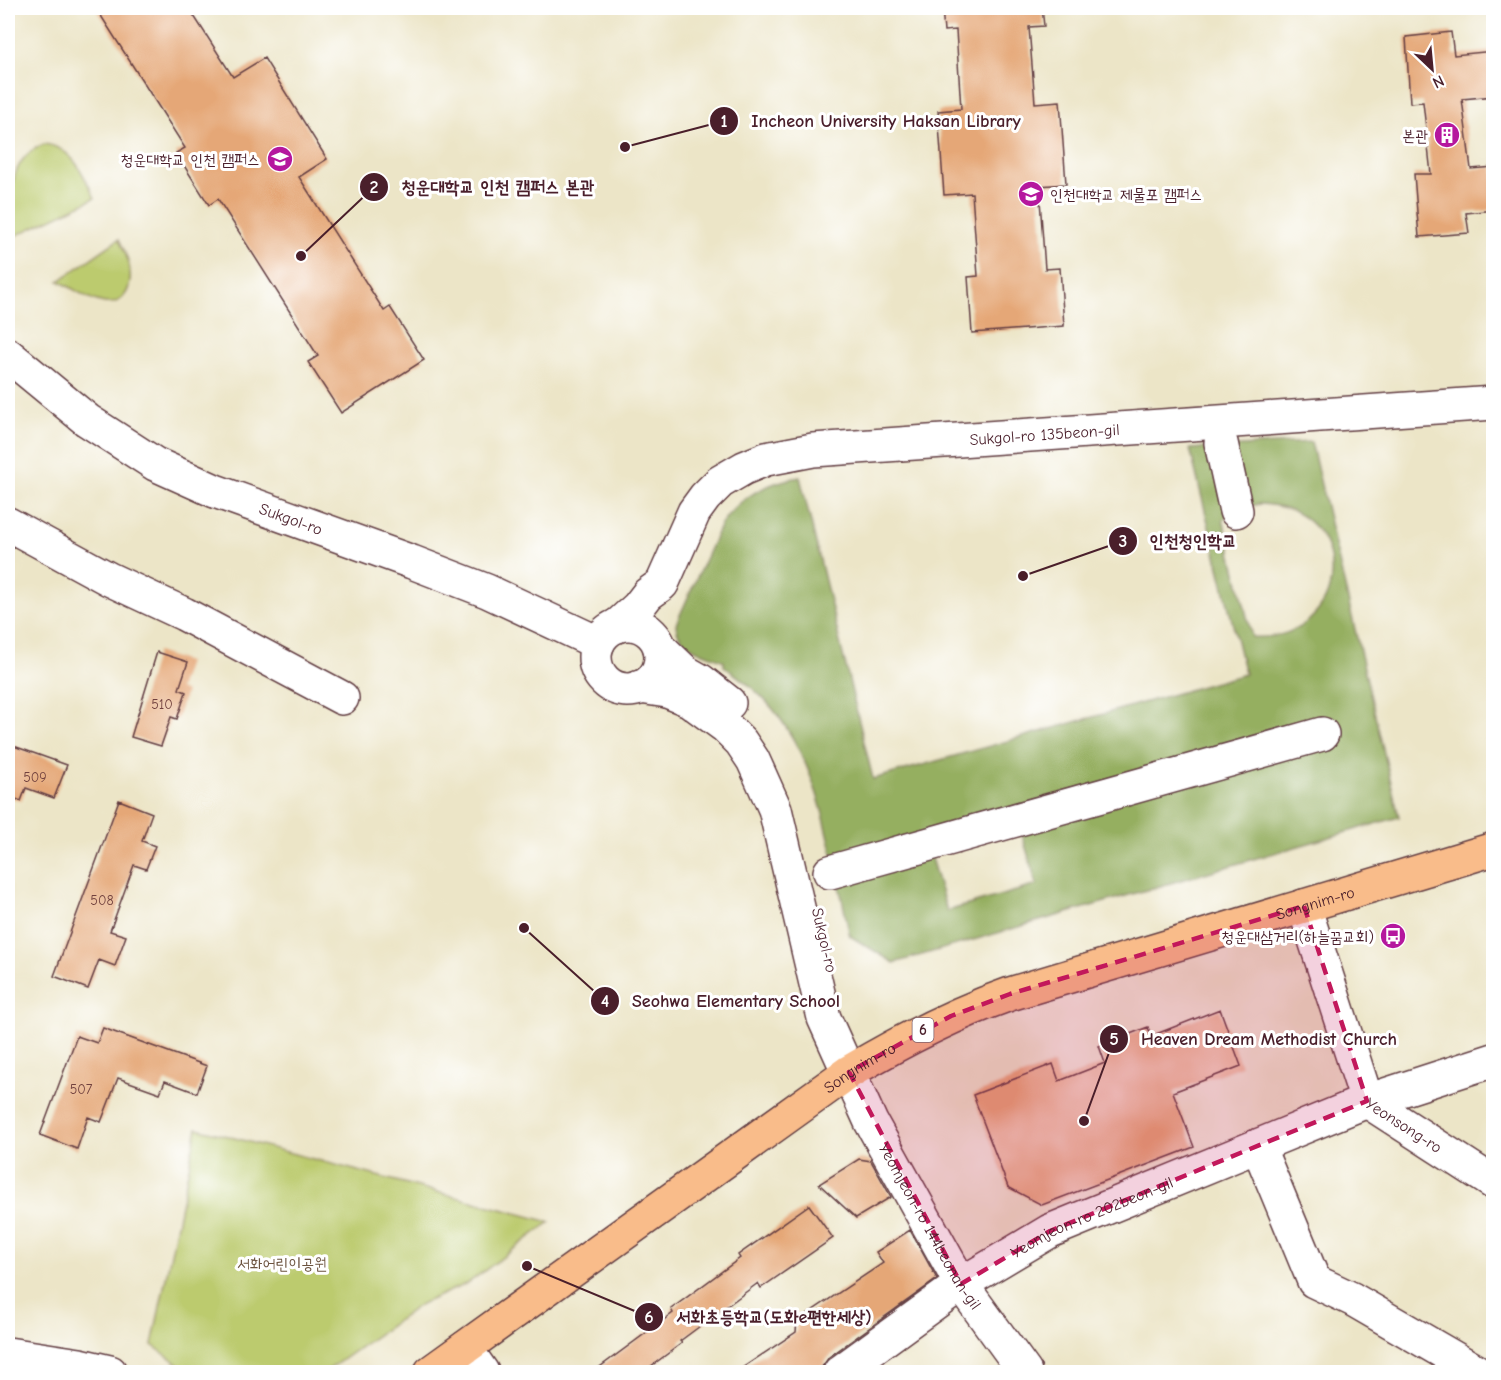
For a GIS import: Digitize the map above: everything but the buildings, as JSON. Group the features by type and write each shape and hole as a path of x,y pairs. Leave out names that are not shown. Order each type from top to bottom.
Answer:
{"main road":[{"name":"Songnim-ro","path":"430,1372 473,1360 849,1071 904,1039 981,1004 1494,849"}],"street":[{"name":"Sukgol-ro","path":"8,355 87,420 155,464 215,491 608,634"},
{"name":"Sukgol-ro 135beon-gil","path":"608,634 630,616 648,594 662,584 694,512 705,497 720,482 766,459 813,450 1494,404"},
{"path":"1221,443 1236,511"},
{"path":"8,524 342,698"},
{"name":"Sukgol-ro 135beon-gil","path":"658,644 660,618 665,601 662,584"},
{"name":"Sukgol-ro","path":"635,624 644,627 685,672 722,697 741,714 756,731 779,768 798,827 838,993 849,1071 824,1018 775,809 753,760 741,742 726,727 689,700 667,691 640,687 631,690 612,686 598,672 595,662 595,652 608,634 635,624"},
{"path":"640,687 655,676 661,658 658,644"},
{"path":"830,872 1322,734"},
{"name":"Yeonsong-ro","path":"1304,906 1366,1101 1494,1183"},
{"name":"Yeomjeon-ro 202beon-gil","path":"840,1372 961,1284 1050,1231 1366,1101 1494,1060"},
{"name":"Yeomjeon-ro 144beonan-gil","path":"849,1071 871,1122 961,1284 1025,1372"},
{"path":"1258,1146 1314,1281 1352,1299 1478,1372"},
{"path":"8,1354 110,1372"}],"highlighted area":[{"path":"1304,906 1367,1101 1050,1231 961,1284 849,1072 951,1016 1010,994"}],"green space":[{"path":"45,144 63,151 70,157 82,172 95,198 13,237 11,196 17,170 32,150"},
{"path":"119,239 130,270 129,286 121,299 107,303 97,301 59,281"},
{"path":"1311,442 1399,817 894,963 850,936 824,817 804,759 790,733 767,702 724,666 724,661 686,644 677,632 676,624 721,524 737,506 756,492 788,479 800,477 873,779 1245,674 1190,449","holes":["1259,504 1292,511 1314,526 1328,549 1331,574 1325,598 1310,619 1286,633 1252,637 1223,519 1244,507","1020,828 1037,885 947,911 930,855"]},
{"name":"서화어린이공원","path":"197,1128 550,1222 468,1283 421,1304 325,1372 190,1372 152,1345"}],"place":[{"name":"본관","path":"1447,135"},
{"name":"Incheon University Haksan Library","path":"625,147"},
{"name":"청운대학교 인천 캠퍼스","path":"280,159"},
{"name":"인천대학교 제물포 캠퍼스","path":"1031,194"},
{"name":"청운대학교 인천 캠퍼스 본관","path":"301,256"},
{"name":"인천청인학교","path":"1023,576"},
{"name":"Seohwa Elementary School","path":"524,928"},
{"name":"청운대삼거리(하늘꿈교회)","path":"1393,936"},
{"name":"Heaven Dream Methodist Church","path":"1084,1121"},
{"name":"서화초등학교(도화e편한세상)","path":"527,1266"}]}
